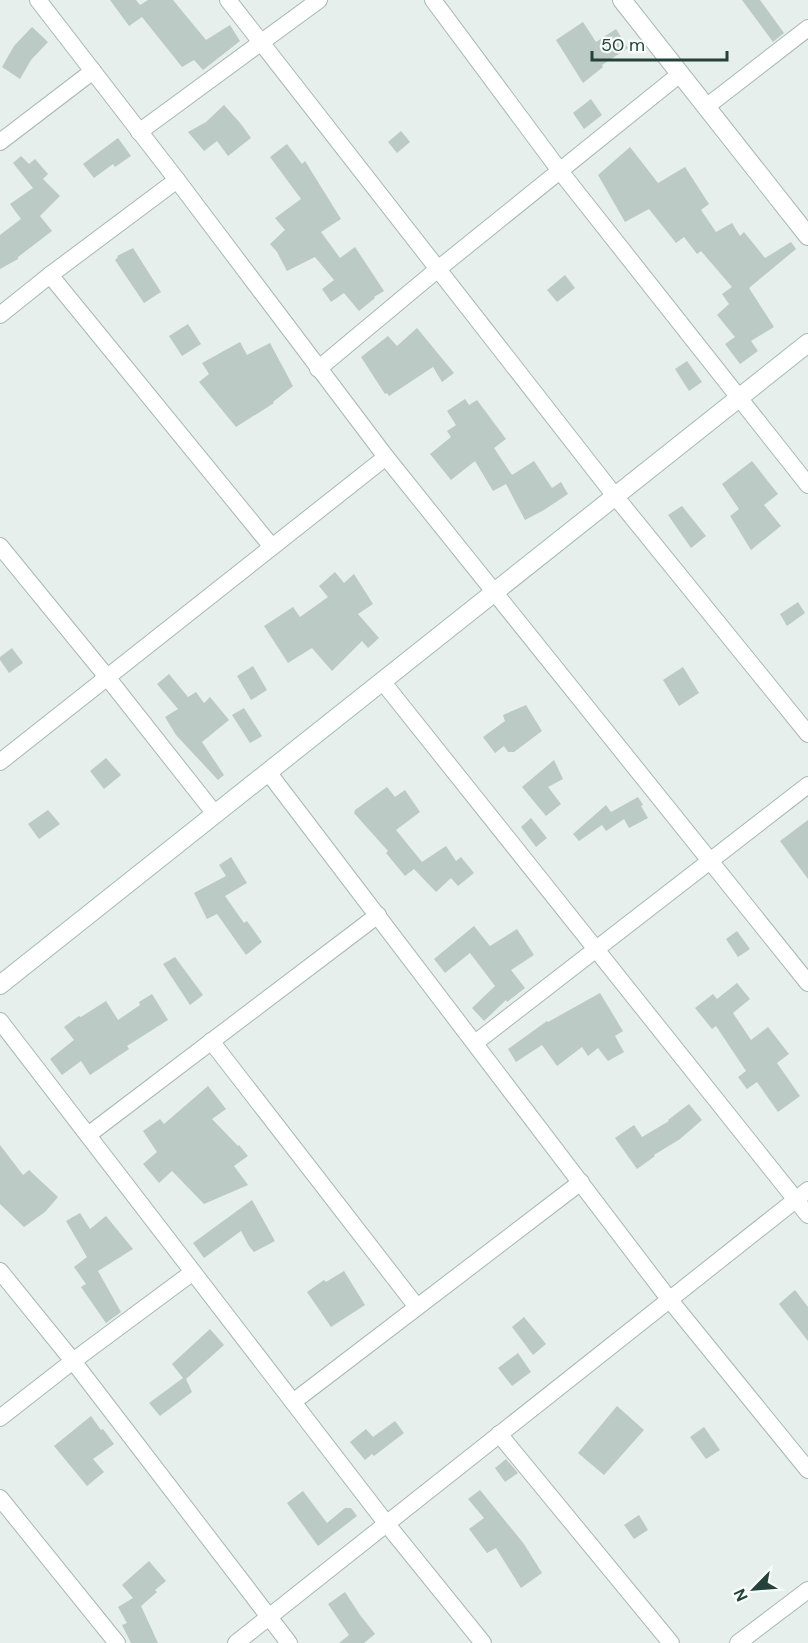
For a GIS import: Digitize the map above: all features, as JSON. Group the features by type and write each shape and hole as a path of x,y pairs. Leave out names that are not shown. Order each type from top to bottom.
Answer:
{"main road":[{"path":"622,0 808,236"},
{"path":"0,985 808,343"}],"street":[{"path":"38,0 386,458 808,983"},
{"path":"228,0 615,496 808,734"},
{"path":"139,132 319,0"},
{"path":"433,0 560,171 808,485"},
{"path":"706,107 808,28"},
{"path":"0,142 93,71"},
{"path":"318,369 680,74"},
{"path":"0,315 177,180"},
{"path":"50,275 272,547"},
{"path":"0,762 386,458"},
{"path":"0,546 215,814"},
{"path":"382,681 596,949 802,1194 808,1215"},
{"path":"268,772 669,1299 808,1470"},
{"path":"475,1043 808,785"},
{"path":"88,1135 378,915"},
{"path":"0,1021 386,1524 483,1643"},
{"path":"211,1041 417,1307"},
{"path":"293,1402 581,1182"},
{"path":"236,1643 802,1194"},
{"path":"0,1271 73,1361 289,1643"},
{"path":"0,1418 193,1272"},
{"path":"499,1434 671,1643"},
{"path":"0,1498 117,1643"},
{"path":"738,1643 808,1590"}],"building":[{"path":"110,0 136,0 140,5 148,0 173,0 206,40 230,25 240,41 203,70 194,60 182,67 142,17 129,26"},
{"path":"742,0 760,0 784,33 773,42"},
{"path":"583,22 596,42 616,29 628,48 602,65 603,67 583,83 556,40"},
{"path":"32,27 48,42 31,60 20,79 2,67 14,46"},
{"path":"591,99 602,115 584,129 573,113"},
{"path":"224,105 251,138 228,156 217,141 204,151 188,132 206,122"},
{"path":"401,131 410,142 397,153 388,142"},
{"path":"118,138 131,156 115,167 113,164 94,178 83,164"},
{"path":"287,144 302,164 305,161 341,219 321,232 340,258 355,247 384,291 359,311 344,293 331,302 322,289 334,280 315,257 287,271 270,244 285,230 275,218 301,199 270,157"},
{"path":"630,147 658,183 685,167 709,204 701,210 716,232 732,223 740,236 744,232 765,258 791,242 796,249 749,288 774,327 751,341 758,351 740,364 725,344 735,337 717,315 729,304 722,294 732,287 701,251 697,254 684,237 676,243 649,209 625,222 598,175"},
{"path":"21,156 29,164 35,159 48,174 43,179 60,196 40,216 52,231 18,259 0,269 0,235 21,219 10,204 33,188 13,163"},
{"path":"133,248 161,292 144,303 115,260 117,256"},
{"path":"565,275 575,288 557,302 547,290"},
{"path":"188,324 201,344 182,356 169,336"},
{"path":"417,328 454,373 442,382 433,367 389,396 385,394 361,357 388,336 397,346"},
{"path":"240,342 247,355 270,343 293,386 274,403 236,427 199,382 209,374 202,363"},
{"path":"687,361 702,382 689,391 675,369"},
{"path":"465,399 469,405 477,400 506,439 494,448 512,475 534,461 552,488 561,482 568,494 525,520 506,484 493,491 475,461 451,480 430,454 451,437 447,431 456,425 447,411"},
{"path":"752,461 778,494 764,505 781,526 751,550 730,516 739,509 722,484"},
{"path":"682,506 706,536 691,548 668,515"},
{"path":"335,572 344,583 354,574 373,604 358,614 379,638 368,648 362,641 332,671 312,648 288,663 264,626 293,607 300,617 328,597 319,586"},
{"path":"798,602 805,613 787,626 780,614"},
{"path":"12,648 23,663 9,673 0,657"},
{"path":"253,666 267,690 251,700 237,676"},
{"path":"683,667 699,693 679,706 663,680"},
{"path":"169,674 188,697 196,692 204,703 210,697 229,720 202,742 224,775 218,780 176,735 165,717 178,709 157,684"},
{"path":"526,705 542,731 514,752 508,752 504,746 495,753 483,737 505,721 503,715"},
{"path":"244,708 262,736 250,743 232,715"},
{"path":"106,758 121,775 104,789 90,771"},
{"path":"554,760 563,779 548,787 561,804 546,816 522,787"},
{"path":"387,787 395,797 405,790 420,812 396,830 422,862 446,846 456,861 461,857 474,873 458,886 451,878 436,892 414,869 405,876 386,853 388,851 354,813"},
{"path":"638,797 648,818 629,828 624,819 606,831 602,825 579,841 573,834 606,805 611,812"},
{"path":"48,810 60,824 39,839 28,824"},
{"path":"531,818 547,838 536,847 521,827"},
{"path":"808,820 808,879 780,841"},
{"path":"231,857 247,883 225,896 244,923 247,921 262,942 246,955 217,914 207,919 194,893 226,876 219,865"},
{"path":"474,926 490,946 517,929 534,955 511,970 525,988 507,1002 506,1000 484,1021 472,1008 495,986 470,953 445,973 434,959"},
{"path":"737,931 750,949 738,957 726,939"},
{"path":"175,957 203,995 190,1005 163,964"},
{"path":"737,983 750,999 733,1013 751,1040 768,1027 789,1054 777,1063 800,1096 778,1112 757,1082 747,1089 738,1077 746,1071 716,1026 712,1029 695,1008 713,994 717,999"},
{"path":"600,993 623,1031 615,1036 624,1052 608,1061 598,1048 588,1056 582,1047 557,1066 542,1045 516,1062 508,1049 547,1021"},
{"path":"152,994 168,1020 127,1046 129,1049 90,1075 81,1061 62,1075 50,1059 74,1040 64,1027 106,1001 118,1020"},
{"path":"208,1086 226,1109 212,1119 248,1156 234,1166 248,1185 204,1204 172,1171 159,1183 143,1164 157,1152 143,1131 160,1119 164,1124"},
{"path":"689,1104 702,1120 680,1139 637,1169 615,1138 634,1125 642,1137 669,1121"},
{"path":"0,1145 23,1175 29,1170 58,1197 45,1212 24,1227 0,1204"},
{"path":"252,1200 275,1241 254,1252 241,1231 204,1258 193,1243"},
{"path":"80,1213 90,1229 106,1216 133,1249 98,1271 121,1312 106,1323 81,1287 86,1284 74,1267 87,1257 66,1221"},
{"path":"344,1271 365,1305 331,1327 307,1292 324,1280 326,1282"},
{"path":"795,1290 808,1307 808,1341 779,1304"},
{"path":"524,1317 546,1344 533,1355 512,1327"},
{"path":"210,1329 224,1345 186,1379 192,1392 160,1416 149,1403 183,1378 172,1364"},
{"path":"518,1353 531,1372 512,1386 498,1368"},
{"path":"617,1406 644,1430 604,1475 578,1453"},
{"path":"91,1416 114,1444 93,1459 104,1472 87,1486 54,1446"},
{"path":"395,1421 404,1433 374,1456 372,1454 365,1460 350,1442 366,1429 373,1437"},
{"path":"704,1427 720,1450 706,1459 690,1437"},
{"path":"506,1459 518,1473 505,1482 495,1468"},
{"path":"480,1490 524,1544 542,1573 521,1588 496,1548 487,1553 469,1529 484,1518 468,1499"},
{"path":"303,1491 327,1523 345,1508 351,1508 357,1516 318,1546 287,1503"},
{"path":"639,1515 648,1530 634,1539 624,1525"},
{"path":"149,1561 166,1581 141,1606 158,1643 131,1643 122,1625 127,1623 118,1607 133,1598 122,1585"},
{"path":"345,1592 375,1634 364,1643 339,1643 349,1635 328,1604"}]}
